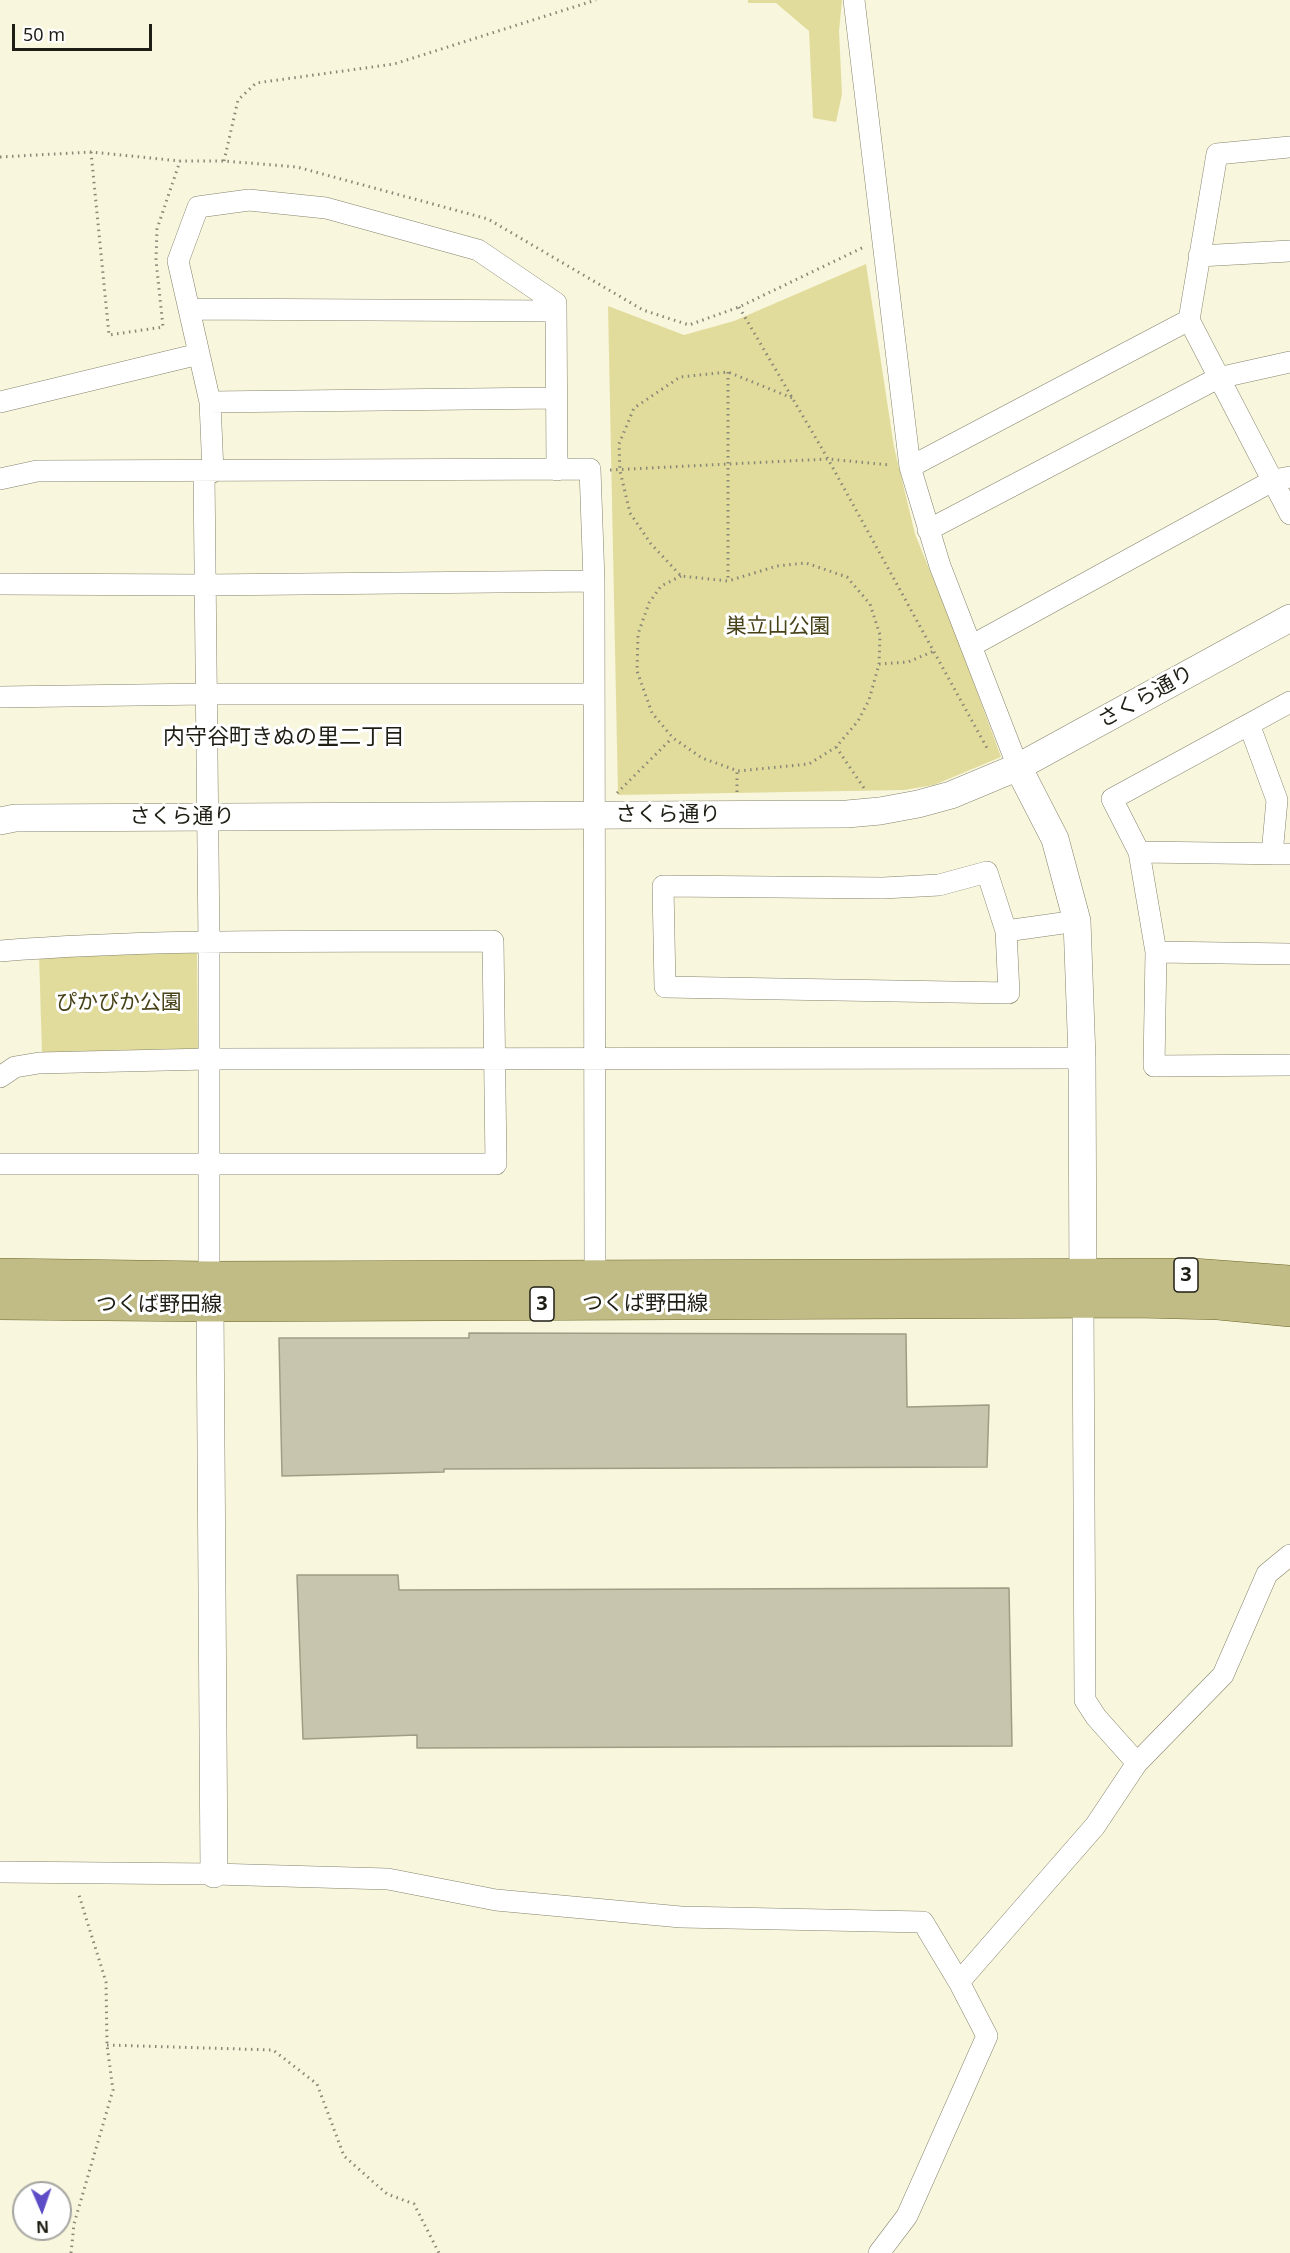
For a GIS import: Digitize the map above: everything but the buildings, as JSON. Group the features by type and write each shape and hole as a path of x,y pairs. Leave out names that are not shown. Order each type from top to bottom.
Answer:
{"main road":[{"name":"つくば野田線","path":"0,1275 210,1292 1083,1288 1193,1275 1290,1282"},
{"name":"つくば野田線","path":"0,1303 210,1292 595,1277 1083,1288 1290,1310"}],"street":[{"path":"854,0 910,467 940,566 1018,767 1054,839 1077,921 1082,1058 1085,1700 1096,1717 1137,1762"},
{"path":"1290,147 1217,154 1189,320 1218,378 1282,478 1290,514"},
{"path":"214,1874 205,585 210,402 178,261 198,207 249,200 326,208 478,250 556,303 557,470"},
{"path":"1200,256 1290,251"},
{"path":"189,309 556,310"},
{"path":"910,467 1189,320"},
{"path":"0,402 199,354"},
{"path":"928,530 1218,378 1290,362"},
{"path":"210,402 556,398"},
{"path":"0,479 37,471 590,469 594,581 595,1277"},
{"path":"971,646 1282,478"},
{"path":"0,584 205,585 594,581"},
{"name":"さくら通り","path":"0,821 15,818 836,814 880,811 951,795 1018,767 1290,618"},
{"path":"0,697 206,694 594,694"},
{"path":"1290,702 1112,799 1138,852 1156,951 1154,1066 1290,1065"},
{"path":"1138,852 1281,854 1276,800 1249,724"},
{"path":"987,872 1006,931 1009,993 665,987 663,886 883,888 939,885 987,872"},
{"path":"1006,931 1077,921"},
{"path":"0,951 209,943 493,941 496,1164 0,1164"},
{"path":"1156,951 1290,954"},
{"path":"0,1077 15,1067 39,1063 208,1059 1082,1058"},
{"path":"959,1982 1095,1826 1137,1762 1223,1675 1267,1574 1290,1555"},
{"path":"0,1872 214,1874 388,1879 496,1900 681,1917 923,1922 959,1982 987,2036 907,2216 879,2253"}],"path":[{"path":"224,161 238,100 256,83 394,64 596,0"},
{"path":"91,152 109,335 163,327 156,260 157,229 180,161"},
{"path":"739,307 828,459 990,752 981,757"},
{"path":"681,576 651,543 630,513 620,471 619,444 634,408 680,377 728,372 792,398"},
{"path":"728,372 728,581"},
{"path":"590,469 620,471 828,459 910,467"},
{"path":"806,563 847,577 870,604 880,635 879,664 869,700 858,721 836,747 809,764 738,771 702,758 672,738 652,713 637,671 638,634 649,603 661,586 681,576 728,581 777,566 806,563"},
{"path":"879,664 908,662 934,651"},
{"path":"594,815 672,738"},
{"path":"836,747 880,811"},
{"path":"71,2253 74,2224 113,2090 107,2045 106,1982 72,1873"},
{"path":"107,2045 273,2050 317,2084 344,2156 387,2194 414,2204 439,2253"}],"green space":[{"path":"748,0 842,0 839,31 842,94 836,122 813,118 809,31 776,3 748,3"},
{"name":"巣立山公園","path":"866,264 894,447 915,534 958,640 1001,757 934,785 904,790 618,795 608,306 684,335 734,321"},
{"name":"ぴかぴか公園","path":"197,953 198,1052 42,1053 39,954"}],"district":[{"name":"内守谷町きぬの里二丁目","path":"284,738"}]}
